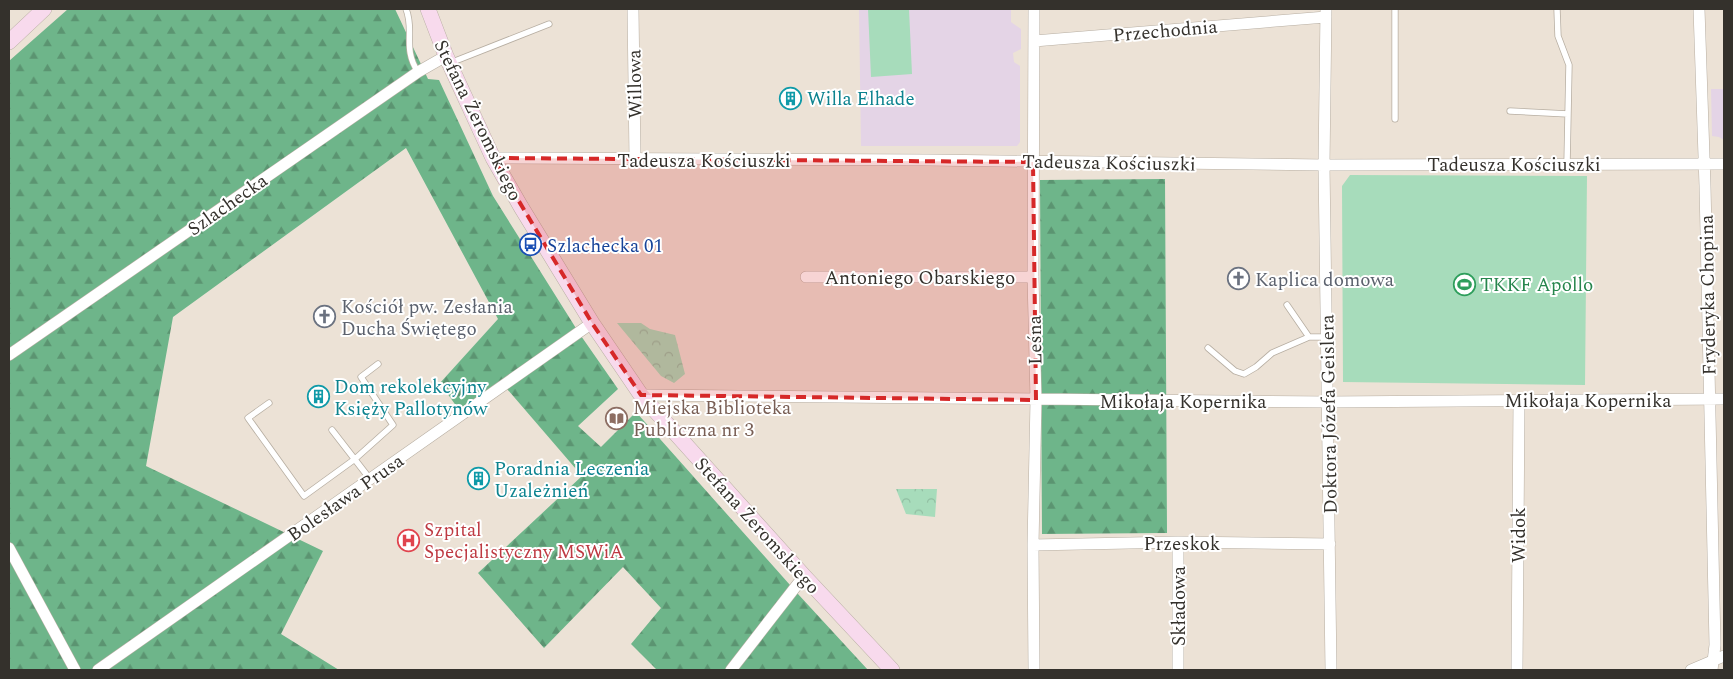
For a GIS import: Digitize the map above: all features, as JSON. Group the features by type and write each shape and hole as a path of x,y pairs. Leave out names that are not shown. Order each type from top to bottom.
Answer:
{"main road":[{"path":"9,42 44,9"},
{"name":"Stefana Żeromskiego","path":"428,9 448,59 493,158 521,208 592,323 641,395 804,576 892,670"}],"street":[{"name":"Willowa","path":"633,9 635,160"},
{"name":"Leśna","path":"1034,9 1033,277 1036,400 1033,545 1034,670"},
{"name":"Fryderyka Chopina","path":"1699,9 1716,662"},
{"name":"Przechodnia","path":"1034,41 1326,13"},
{"name":"Doktora Józefa Geislera","path":"1326,13 1324,165 1331,670"},
{"name":"Szlachecka","path":"9,355 418,72 448,59"},
{"name":"Tadeusza Kościuszki","path":"493,158 1324,165 1724,164"},
{"name":"Antoniego Obarskiego","path":"806,277 1033,277"},
{"name":"Bolesława Prusa","path":"98,670 592,323"},
{"name":"Mikołaja Kopernika","path":"641,395 1328,402 1724,398"},
{"name":"Widok","path":"1518,670 1519,400"},
{"name":"Przeskok","path":"1033,545 1178,542 1330,544"},
{"name":"Składowa","path":"1178,542 1178,670"},
{"path":"9,548 75,670"},
{"path":"731,670 804,576"},
{"path":"1691,670 1716,662"}],"lane":[{"path":"406,9 410,25 410,56 418,72"},
{"path":"1395,9 1395,120"},
{"path":"1557,9 1558,36 1569,66 1567,164"},
{"path":"448,59 549,24"},
{"path":"1510,111 1568,114"},
{"path":"1288,306 1309,337"},
{"path":"1208,348 1236,371 1244,374 1256,367 1272,353 1309,337 1327,337"},
{"path":"270,402 248,418 304,496 355,459 393,425 361,377 378,364"},
{"path":"332,430 370,479"}],"highlighted area":[{"path":"493,158 1033,162 1036,400 641,395 592,323"}],"shaded area":[{"path":"859,9 1011,9 1011,22 1021,29 1021,49 1013,53 1014,62 1020,66 1020,142 1017,146 861,146"},
{"path":"1711,89 1724,89 1724,140 1712,136"}],"green space":[{"path":"68,9 395,9 428,79 439,80 493,196 579,333 618,389 578,426 601,447 636,412 868,670 657,670 631,644 661,608 623,567 544,648 478,573 582,476 501,382 459,410 440,383 498,319 406,148 173,317 146,466 323,551 281,634 339,670 9,670 9,61"},
{"path":"868,9 909,9 912,74 871,77"},
{"name":"TKKF Apollo","path":"1350,175 1587,176 1585,385 1343,382 1342,186"},
{"path":"1165,179 1167,533 1042,534 1040,180"},
{"path":"617,323 641,323 650,329 675,335 685,374 674,383 661,376"},
{"path":"896,489 937,489 935,517 906,514"}],"place":[{"name":"Willa Elhade","path":"791,98"},
{"name":"Szlachecka 01","path":"531,245"},
{"name":"Kaplica domowa","path":"1239,279"},
{"name":"TKKF Apollo","path":"1464,284"},
{"name":"Kościół pw. Zesłania Ducha Świętego","path":"325,317"},
{"name":"Dom rekolekcyjny Księży Pallotynów","path":"318,397"},
{"name":"Miejska Biblioteka Publiczna nr 3","path":"617,418"},
{"name":"Poradnia Leczenia Uzależnień","path":"478,479"},
{"name":"Szpital Specjalistyczny MSWiA","path":"408,540"}]}
